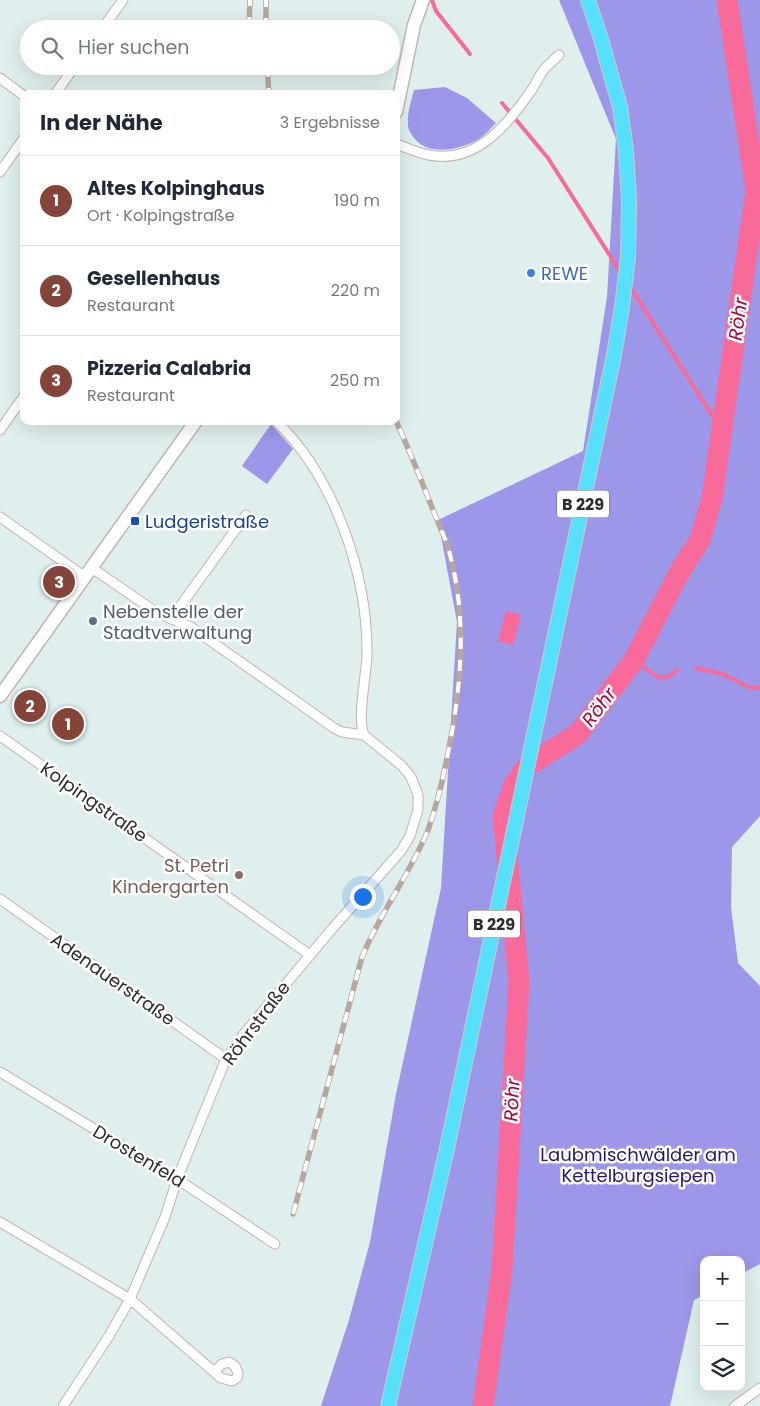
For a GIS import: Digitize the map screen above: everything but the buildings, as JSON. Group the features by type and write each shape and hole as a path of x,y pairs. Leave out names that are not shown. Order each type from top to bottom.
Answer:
{"main road":[{"name":"B 229","path":"388,1406 447,1148 614,355 622,306 628,257 626,151 620,107 588,0"}],"street":[{"path":"109,20 123,0"},
{"path":"400,93 414,25 423,0"},
{"path":"400,145 428,155 443,157 473,150 486,142 508,121 544,70 558,56"},
{"path":"58,90 69,75"},
{"path":"0,78 20,93"},
{"path":"0,172 20,144"},
{"path":"0,430 20,402"},
{"path":"0,696 193,425"},
{"path":"0,517 88,573 156,612 192,628 334,728 342,732 364,736 362,724 366,636 362,595 356,566 334,509 312,465 299,445 280,425"},
{"path":"171,619 246,515"},
{"name":"Kolpingstraße","path":"0,736 310,955"},
{"name":"Röhrstraße","path":"63,1406 109,1336 130,1299 162,1226 177,1179 226,1059 243,1035 310,955 402,851 415,824 418,805 416,789 406,770 364,736"},
{"name":"Adenauerstraße","path":"0,899 226,1059"},
{"name":"Drostenfeld","path":"0,1072 177,1179 275,1244"},
{"path":"0,1222 130,1299 214,1372"},
{"path":"735,1406 760,1388"}],"green space":[{"name":"Laubmischwälder am Kettelburgsiepen","path":"559,0 760,0 760,816 732,847 731,907 738,963 760,986 760,1264 745,1272 745,1256 700,1256 700,1297 694,1300 670,1406 321,1406 349,1320 370,1242 396,1094 441,888 457,622 438,520 583,451 607,297 616,139"},
{"path":"445,87 467,98 496,123 481,137 471,143 444,150 426,147 418,142 409,130 408,121 414,90"},
{"path":"270,425 293,449 267,484 242,466"}],"shaded area":[{"path":"506,611 521,615 513,645 498,641"}],"waterway":[{"path":"432,0 436,11 470,54"},
{"name":"Röhr","path":"483,1406 502,1270 519,981 503,816 514,785 527,766 578,734 634,660 680,571 700,540 712,498 756,190 727,0"},
{"path":"502,103 548,158 621,273"},
{"path":"629,285 722,431"},
{"path":"634,660 659,678 670,676 677,670"},
{"path":"696,668 723,674 751,688 760,688"}],"railway":[{"path":"249,20 250,0"},
{"path":"266,0 266,20"},
{"path":"268,75 269,90"},
{"path":"293,1214 362,957 428,830 444,772 457,701 461,648 458,596 454,570 447,544 398,425"}],"place":[{"name":"REWE","path":"531,273"},
{"name":"Ludgeristraße","path":"135,521"},
{"name":"Pizzeria Calabria","path":"59,582"},
{"name":"Nebenstelle der Stadtverwaltung","path":"93,621"},
{"name":"Gesellenhaus","path":"30,706"},
{"name":"Altes Kolpinghaus","path":"68,724"},
{"name":"St. Petri Kindergarten","path":"239,875"}]}
